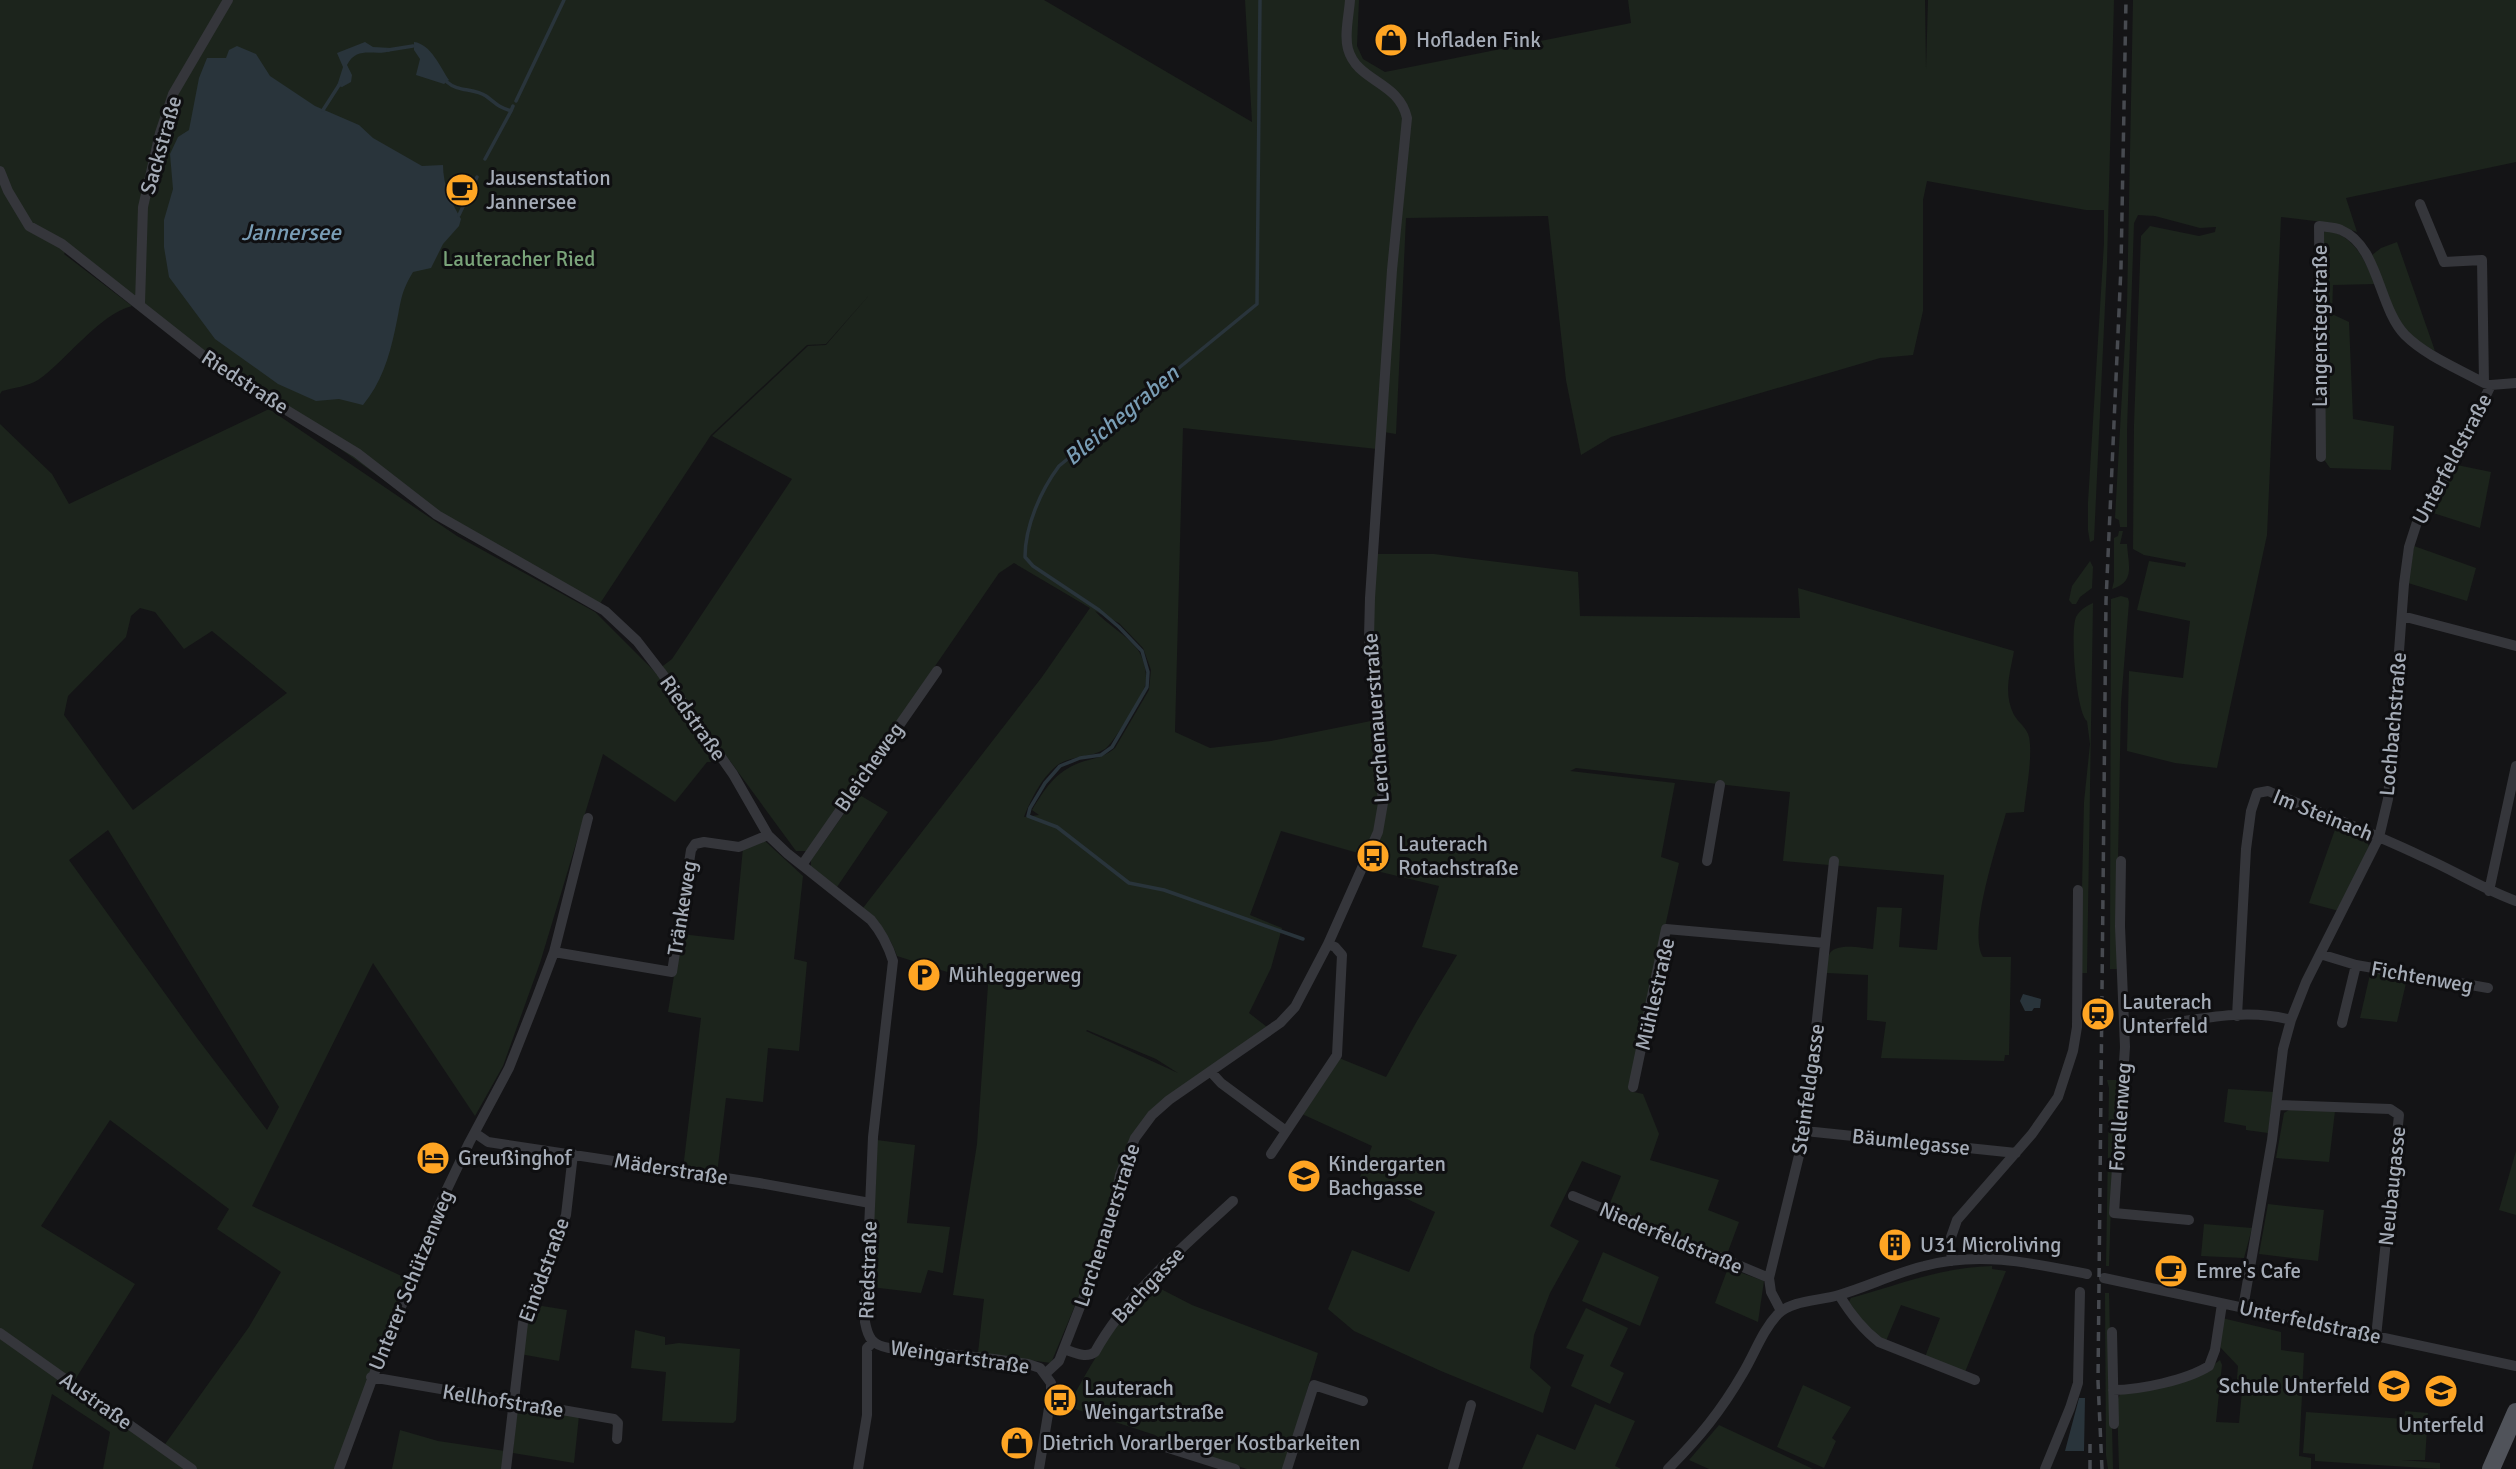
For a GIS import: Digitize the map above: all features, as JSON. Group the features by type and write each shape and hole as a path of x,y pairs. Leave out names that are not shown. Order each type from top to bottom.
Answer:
{"main road":[{"path":"2491,1469 2510,1443 2516,1412"}],"street":[{"name":"Sackstraße","path":"139,303 143,207 160,133 173,94 228,0"},
{"name":"Lerchenauerstraße","path":"1045,1374 1059,1361 1109,1232 1120,1175 1135,1138 1152,1115 1169,1100 1280,1023 1295,1007 1328,944 1378,832 1383,803 1372,677 1370,598 1392,270 1407,127 1405,110 1398,97 1365,74 1348,49 1350,0"},
{"name":"Riedstraße","path":"0,171 8,191 29,226 62,244 205,357 357,453 437,515 605,611 637,641 661,671 733,774 768,835 871,920 887,943 893,961 873,1138 865,1322 867,1336 873,1342 867,1348 867,1415 858,1469"},
{"path":"2420,204 2444,262 2482,260 2488,384 2516,383"},
{"name":"Langenstegstraße","path":"2320,457 2319,226 2341,230 2357,242 2368,260 2396,323 2406,336 2427,351 2488,384"},
{"name":"Unterfeldstraße","path":"2402,616 2406,566 2418,519 2451,467 2488,384"},
{"path":"2402,616 2516,646"},
{"name":"Lochbachstraße","path":"2243,1308 2277,1105 2283,1049 2291,1020 2320,954 2379,837 2388,799 2402,616"},
{"name":"Bleicheweg","path":"802,865 937,671"},
{"path":"2489,891 2516,766"},
{"path":"1707,861 1720,785"},
{"name":"Im Steinach","path":"2237,1016 2246,849 2251,811 2257,793 2268,791 2379,837 2489,891 2516,901"},
{"name":"Unterer Schützenweg","path":"339,1469 371,1377 424,1258 438,1208 509,1068 554,952 589,818"},
{"name":"Tränkeweg","path":"554,952 672,972 691,850 695,844 704,842 739,847 768,835"},
{"name":"Steinfeldgasse","path":"1769,1278 1805,1131 1834,860"},
{"name":"Forellenweg","path":"2121,861 2120,926 2124,1030 2114,1213 2189,1220"},
{"path":"1952,1261 1950,1240 1955,1224 2056,1102 2075,1042 2078,1019 2078,890"},
{"name":"Mühlestraße","path":"1633,1087 1666,929 1825,943"},
{"path":"1271,1154 1337,1055 1342,955 1328,944"},
{"name":"Fichtenweg","path":"2320,954 2356,965 2488,988"},
{"name":"Fichtenweg","path":"2342,1023 2356,965"},
{"path":"2124,1030 2237,1016 2276,1016 2291,1020"},
{"path":"1211,1072 1221,1083 1286,1131"},
{"name":"Neubaugasse","path":"2277,1105 2390,1109 2399,1115 2376,1337"},
{"name":"Bäumlegasse","path":"1805,1131 2016,1153"},
{"name":"Mäderstraße","path":"475,1133 488,1142 870,1203"},
{"name":"Einödstraße","path":"506,1469 523,1323 566,1215 573,1154"},
{"name":"Niederfeldstraße","path":"1573,1196 1769,1278"},
{"name":"Bachgasse","path":"1064,1349 1082,1355 1095,1352 1109,1326 1125,1306 1233,1201"},
{"path":"1668,1469 1715,1418 1747,1367 1765,1330 1781,1311 1796,1304 1839,1295 1924,1266 1952,1261 2008,1259 2087,1274"},
{"path":"1769,1278 1771,1292 1781,1311"},
{"name":"Unterfeldstraße","path":"2104,1278 2516,1366"},
{"path":"2045,1469 2078,1383 2080,1293"},
{"path":"1839,1295 1848,1310 1879,1342 1975,1380"},
{"path":"2113,1390 2151,1385 2191,1375 2209,1366 2215,1350 2222,1304"},
{"path":"2112,1332 2114,1424"},
{"name":"Austraße","path":"0,1334 192,1469"},
{"name":"Weingartstraße","path":"873,1342 877,1346 889,1348 1028,1364 1040,1368 1045,1374"},
{"path":"1039,1469 1051,1396 1051,1383 1045,1374"},
{"name":"Kellhofstraße","path":"371,1377 614,1419 618,1423 617,1439"},
{"path":"1290,1468 1314,1385 1363,1401"},
{"path":"1453,1469 1471,1405"},
{"path":"1159,1445 1235,1469"}],"green space":[{"name":"Lauteracher Ried","path":"0,0 1044,0 1252,122 1245,0 1359,0 1357,46 1363,59 1385,72 1631,23 1628,0 1925,0 1926,69 1928,0 2114,0 2107,263 2094,540 2090,542 2088,502 2104,210 2086,210 1927,181 1923,200 1923,311 1913,355 1880,358 1611,437 1581,455 1566,380 1548,216 1406,218 1396,434 1378,431 1377,449 1183,428 1175,732 1210,748 1271,741 1376,720 1365,622 1368,554 1434,554 1578,572 1580,616 1800,618 1798,588 2014,651 2008,683 2009,699 2014,715 2028,734 2030,745 2024,812 2006,813 1991,865 1979,928 1979,945 1983,957 2011,957 2009,1055 2005,1055 2004,1061 1881,1058 1886,1022 1867,1020 1868,975 1827,973 1829,955 1836,948 1873,949 1877,907 1902,908 1899,947 1937,950 1944,875 1783,861 1790,792 1576,768 1570,771 1675,783 1661,857 1679,863 1629,1091 1643,1094 1659,1134 1650,1160 1719,1180 1708,1210 1739,1222 1726,1257 1608,1208 1621,1176 1582,1161 1550,1226 1579,1241 1550,1293 1534,1335 1530,1368 1551,1387 1543,1413 1354,1331 1328,1309 1352,1250 1409,1272 1435,1212 1360,1177 1372,1146 1302,1114 1339,1058 1386,1077 1457,955 1422,947 1439,886 1364,868 1365,855 1281,831 1250,915 1282,928 1271,968 1249,1013 1267,1027 1144,1120 1121,1158 1107,1229 1051,1363 978,1353 984,1299 953,1295 977,1144 988,985 897,956 883,930 863,908 1042,677 1090,608 1014,563 999,573 808,851 796,851 730,761 707,762 675,802 603,754 540,963 503,1066 475,1116 373,963 252,1206 410,1280 337,1469 103,1469 110,1432 52,1394 32,1469 0,1469 0,424 52,474 69,504 269,409 457,536 595,612 655,672 672,659 792,479 712,436 808,346 826,345 871,293 826,344 807,345 711,435 599,605 458,533 65,252 64,254 132,306 107,318 38,380 2,391 0,394","holes":["140,608 155,612 184,649 212,631 287,693 133,810 64,715 68,696 126,637 131,616","1095,611 1119,623 1143,648 1151,670 1149,690 1115,748 1063,771 1046,788 1032,810 1039,815 1024,817 1038,788 1053,769 1064,761 1100,752 1109,745 1145,686 1145,667 1138,650","108,830 279,1107 267,1130 69,860","1086,1031 1156,1059 1178,1073","110,1120 229,1209 217,1229 281,1272 249,1327 163,1447 73,1383 135,1284 41,1226"]},
{"path":"2133,0 2516,0 2516,162 2346,198 2357,232 2331,223 2281,217 2267,535 2217,768 2175,763 2127,751 2129,671 2183,678 2190,621 2137,610 2149,561 2185,567 2186,563 2144,555 2133,549 2134,425 2141,236 2150,226 2199,236 2215,232 2216,227 2200,228 2155,216 2138,215 2134,223 2127,430 2127,527 2120,527 2119,520 2115,518 2127,305"},
{"path":"2324,232 2339,234 2353,245 2375,284 2333,285 2332,314 2349,322 2353,419 2394,426 2391,470 2330,468 2325,461 2322,246"},
{"path":"2397,242 2435,351 2409,335 2403,328 2389,302 2372,255"},
{"path":"2457,465 2491,472 2480,528 2427,511"},
{"path":"2119,531 2123,531 2120,544 2127,544 2129,571 2125,582 2112,589 2114,538"},
{"path":"2414,546 2476,568 2467,601 2408,583"},
{"path":"2090,561 2093,567 2092,588 2080,597 2076,604 2072,604 2069,600 2072,586"},
{"path":"2121,596 2128,598 2129,602 2121,703 2117,912 2119,969 2110,969 2111,599"},
{"path":"2093,603 2087,973 2080,973 2084,802 2090,744 2087,721 2077,688 2074,625 2079,612"},
{"path":"858,794 888,812 837,887 811,867 811,860"},
{"path":"2337,824 2363,836 2369,846 2339,911 2309,903"},
{"path":"762,840 803,876 794,959 807,962 799,1051 768,1048 763,1102 726,1098 717,1174 683,1169 701,1018 668,1012 681,934 734,940 743,848"},
{"path":"2371,970 2404,978 2406,983 2397,1022 2360,1018"},
{"path":"2107,1080 2120,1080 2109,1266 2106,1266"},
{"path":"2228,1089 2274,1092 2268,1133 2246,1130 2246,1126 2224,1122"},
{"path":"2289,1110 2335,1111 2329,1162 2276,1158 2284,1113"},
{"path":"877,1140 915,1145 907,1223 950,1227 943,1273 928,1270 921,1293 871,1287"},
{"path":"2516,1151 2516,1215 2499,1210"},
{"path":"2268,1204 2324,1210 2318,1261 2259,1254"},
{"path":"2204,1224 2252,1228 2244,1258 2201,1256"},
{"path":"1603,1252 1659,1277 1640,1326 1582,1301"},
{"path":"1992,1266 1992,1269 2006,1271 1965,1372 1925,1357 1940,1318 1901,1305 1886,1341 1872,1333 1849,1302 1851,1298 1920,1278 1954,1270"},
{"path":"1728,1268 1764,1281 1758,1322 1715,1303"},
{"path":"1148,1287 1159,1288 1192,1305 1318,1353 1284,1469 1247,1469 1168,1445 1155,1435 1072,1408 1070,1403 1096,1357"},
{"path":"2105,1293 2109,1293 2113,1469 2108,1469 2106,1455"},
{"path":"536,1305 567,1310 559,1361 520,1354 524,1327"},
{"path":"1586,1308 1628,1328 1610,1366 1624,1373 1610,1404 1571,1386 1584,1355 1566,1348"},
{"path":"2222,1318 2281,1332 2281,1350 2304,1353 2299,1456 2311,1458 2311,1469 2119,1469 2117,1401 2120,1394 2212,1366 2220,1360 2222,1365 2216,1422 2239,1423 2242,1391 2236,1390 2238,1366 2220,1347"},
{"path":"635,1330 665,1337 665,1345 679,1343 740,1349 736,1420 733,1423 662,1421 666,1372 631,1368"},
{"path":"1803,1385 1851,1407 1832,1438 1836,1441 1824,1468 1777,1447"},
{"path":"1595,1404 1635,1421 1615,1466 1621,1469 1522,1469 1537,1434 1575,1450"},
{"path":"527,1408 579,1416 574,1463 513,1453 516,1414"},
{"path":"2405,1411 2428,1413 2425,1460 2402,1460 2440,1463 2440,1469 2315,1461 2315,1454 2303,1453 2306,1412 2404,1419"},
{"path":"1719,1425 1813,1469 1709,1469 1689,1460"},
{"path":"400,1430 438,1441 505,1451 503,1469 392,1469"}],"water":[{"path":"365,42 373,47 393,50 356,55 347,65 352,75 351,82 342,87 337,86 343,67 337,53"},
{"path":"414,42 430,51 449,80 444,84 416,75 420,59 414,50"},
{"name":"Jannersee","path":"237,46 256,54 270,76 315,106 359,125 373,138 422,166 443,165 448,193 461,219 459,226 443,244 431,268 413,272 408,280 387,360 375,388 363,405 339,399 316,401 278,384 215,339 169,277 164,247 164,220 173,189 170,154 178,137 189,130 199,78 207,58 226,58 229,50"},
{"path":"2023,994 2041,999 2040,1008 2025,1011 2020,1001"},
{"path":"2079,1398 2085,1398 2084,1451 2065,1451"}],"waterway":[{"path":"516,101 564,0"},
{"name":"Bleichegraben","path":"1260,0 1257,304 1059,466 1040,497 1031,521 1025,557 1033,566 1099,610 1119,627 1142,651 1148,672 1147,687 1112,747 1101,755 1080,758 1060,766 1045,783 1028,816 1057,827 1129,883 1164,890 1303,939"},
{"path":"388,50 413,46"},
{"path":"323,110 341,82"},
{"path":"447,82 486,96 511,111 513,106"},
{"path":"485,159 511,111"},
{"path":"459,215 477,177"}],"railway":[{"path":"2102,1469 2098,1381 2106,601 2121,267 2126,0"},
{"path":"2090,1438 2090,1469"}],"place":[{"name":"Hofladen Fink","path":"1391,40"},
{"name":"Jausenstation Jannersee","path":"462,190"},
{"name":"Lauterach Rotachstraße","path":"1373,856"},
{"name":"Mühleggerweg","path":"924,975"},
{"name":"Lauterach Unterfeld","path":"2098,1014"},
{"name":"Greußinghof","path":"433,1158"},
{"name":"Kindergarten Bachgasse","path":"1304,1176"},
{"name":"U31 Microliving","path":"1895,1245"},
{"name":"Emre's Cafe","path":"2171,1271"},
{"name":"Schule Unterfeld","path":"2394,1386"},
{"name":"Unterfeld","path":"2441,1391"},
{"name":"Lauterach Weingartstraße","path":"1060,1400"},
{"name":"Dietrich Vorarlberger Kostbarkeiten","path":"1017,1443"}]}
